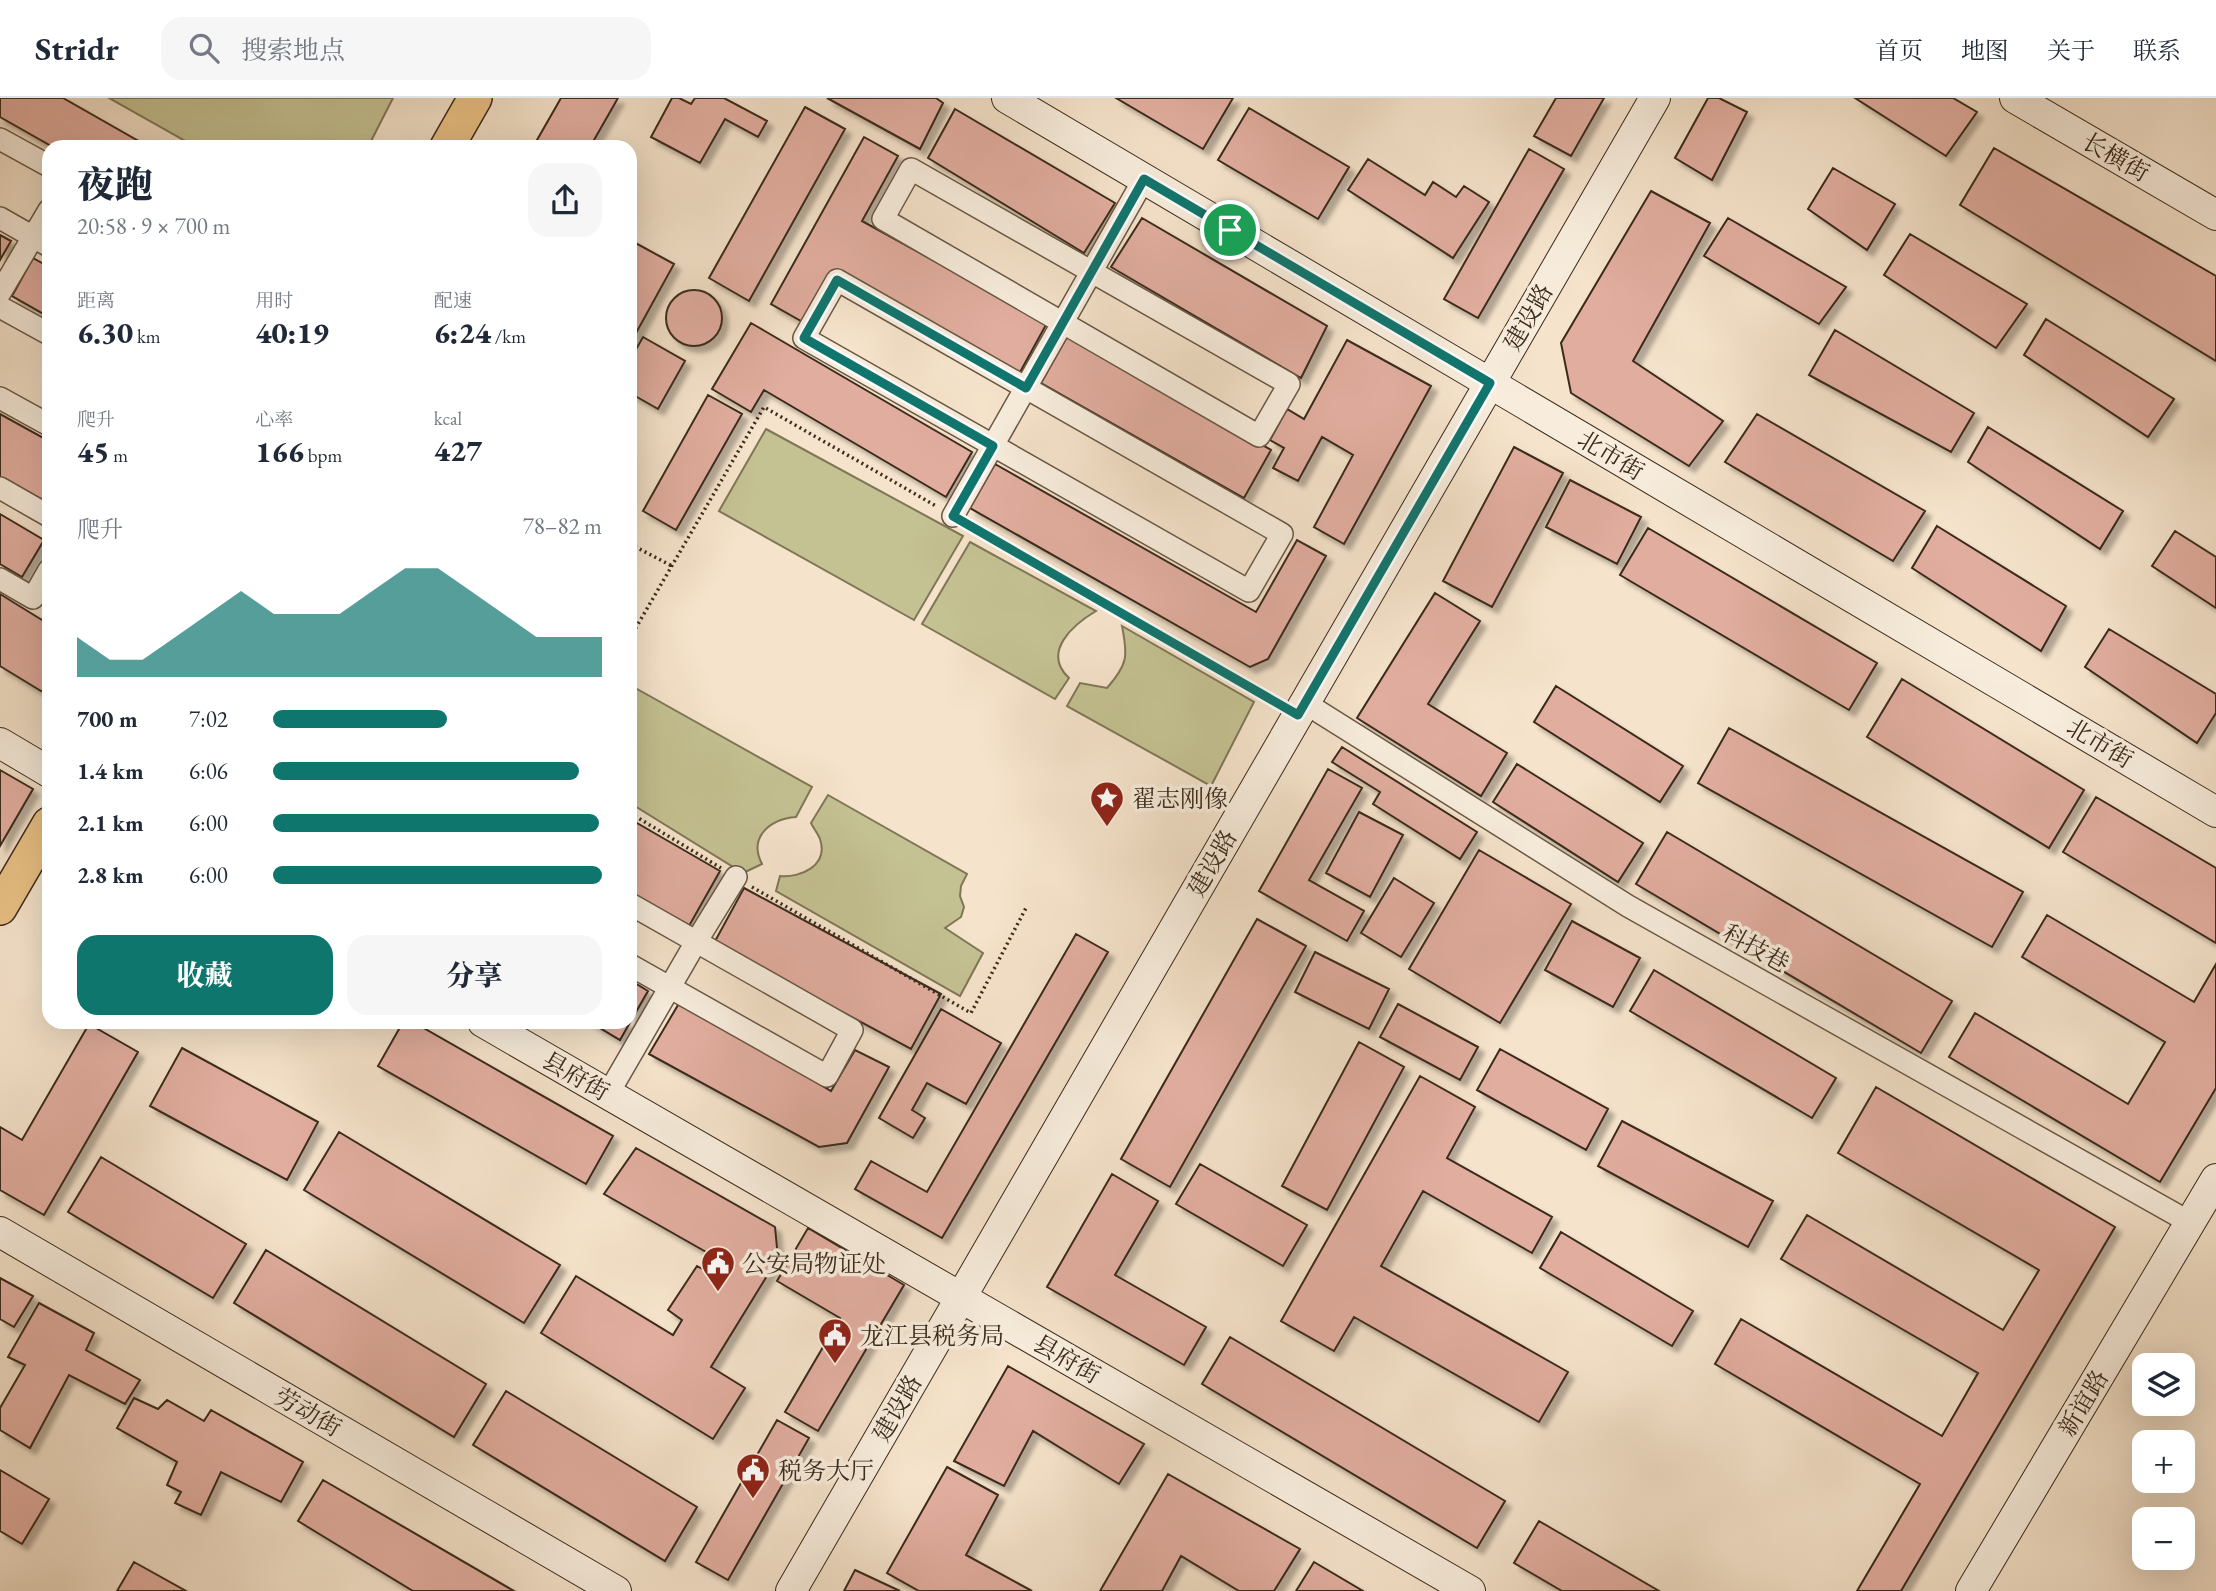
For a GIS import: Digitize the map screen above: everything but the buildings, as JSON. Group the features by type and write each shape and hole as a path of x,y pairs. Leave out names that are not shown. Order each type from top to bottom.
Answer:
{"main road":[{"path":"451,140 475,98"},
{"path":"0,908 42,836"}],"street":[{"name":"建设路","path":"791,1591 1655,98"},
{"name":"北市街","path":"1017,101 1144,179 2216,812"},
{"name":"长横街","path":"2032,102 2216,215"},
{"path":"0,139 42,162"},
{"path":"911,169 1092,271 1289,384 1259,436 883,219 911,169"},
{"path":"953,516 1144,179"},
{"path":"0,218 41,241 0,293"},
{"path":"837,280 1026,388 1282,534 1249,591 804,338 837,280"},
{"path":"0,307 42,330"},
{"path":"0,398 42,421"},
{"path":"0,488 42,512"},
{"path":"0,579 33,598 42,588"},
{"name":"科技巷","path":"1302,708 1628,906 2190,1223"},
{"path":"0,743 42,768"},
{"path":"608,1094 695,942 736,877"},
{"path":"637,908 852,1030 827,1076 637,969"},
{"name":"县府街","path":"495,1029 1470,1591"},
{"name":"新谊路","path":"1971,1591 2216,1179"},
{"name":"劳动街","path":"0,1232 616,1591"}],"path":[{"path":"637,626 764,407 953,516 1302,708"},
{"path":"637,548 672,566"},
{"path":"637,817 971,1013 1027,906"}],"shaded area":[{"path":"109,98 393,98 372,140 184,140"},
{"path":"766,429 963,536 914,620 719,511"},
{"path":"970,542 1096,611 1070,631 1059,649 1061,668 1069,678 1055,699 922,624"},
{"path":"1122,626 1254,702 1211,786 1067,706 1080,683 1107,688 1119,672 1125,659"},
{"path":"637,689 812,787 796,817 778,821 764,831 758,846 762,864 743,873 637,807"},
{"path":"828,795 967,874 961,886 960,896 964,907 961,917 945,928 983,953 960,996 776,891 780,876 796,875 817,863 822,848 811,823"}],"place":[{"name":"翟志刚像","path":"1107,828"},
{"name":"公安局物证处","path":"718,1293"},
{"name":"龙江县税务局","path":"835,1365"},
{"name":"税务大厅","path":"753,1500"}],"route":[{"path":"1144,179 1230,230 1490,383 1298,715 953,516 993,446 804,338 837,280 1026,388 1144,179"}]}
